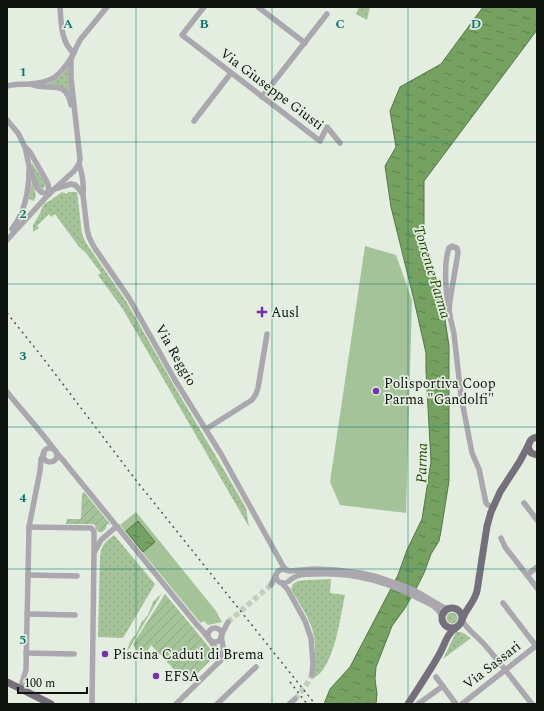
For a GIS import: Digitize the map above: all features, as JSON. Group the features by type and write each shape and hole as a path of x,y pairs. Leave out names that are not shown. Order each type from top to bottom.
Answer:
{"main road":[{"path":"408,704 440,653 450,632 460,624 465,612 472,604 477,591 487,524 493,507 502,488 537,432"},
{"path":"532,440 529,450 532,454 537,455"},
{"path":"520,461 529,455 537,455"},
{"path":"445,612 462,608 468,603 478,582"},
{"path":"445,612 460,613 462,620"},
{"path":"445,612 445,626 449,628 457,627"},
{"path":"444,644 446,632 445,612"},
{"path":"7,682 51,704"},
{"path":"7,688 41,704"}],"street":[{"path":"60,7 65,42 73,55 71,78 76,118"},
{"path":"7,86 42,82 55,78 73,55 80,40 107,7"},
{"name":"Via Giuseppe Giusti","path":"204,7 182,34 320,142 327,128 340,143"},
{"path":"258,7 305,43"},
{"path":"262,97 327,14"},
{"path":"194,121 231,73"},
{"path":"27,84 39,87 57,87 64,90 70,99 76,118"},
{"name":"Via Reggio","path":"76,118 80,159 79,164 81,169 86,227 92,243 130,299 206,429 276,554 283,566 289,572 290,575 284,582 270,585 276,574 276,554"},
{"path":"7,120 18,133 25,147 29,166 37,188 40,191 49,194"},
{"path":"25,147 30,152 46,180 49,194"},
{"path":"7,240 79,164"},
{"path":"7,235 17,223 25,205 29,186 29,166"},
{"path":"54,189 73,184 78,187 83,195"},
{"path":"450,315 449,304 458,253 457,248 452,246 448,252 446,273 450,315 460,384 472,454 479,470 486,503 493,507"},
{"path":"206,429 252,400 256,394 267,334"},
{"path":"7,392 209,639 221,658 220,662"},
{"path":"20,689 26,671 29,527 41,459 46,446 42,435"},
{"path":"44,453 46,450 50,449 55,451"},
{"path":"52,462 55,460 57,454 55,451"},
{"path":"44,453 44,458 49,462 52,462"},
{"path":"40,471 44,466 52,462 58,461 66,464"},
{"path":"524,503 537,520"},
{"path":"94,553 100,541 117,526"},
{"path":"29,527 90,528 99,535 108,533"},
{"path":"92,704 93,531"},
{"path":"501,538 505,547 537,588"},
{"path":"527,575 537,567"},
{"path":"276,574 279,570 283,569 292,571 323,569 348,573 396,587 445,612"},
{"path":"284,582 303,574 348,573"},
{"path":"28,575 77,576"},
{"name":"Via Reggio","path":"284,582 305,621 311,638 313,664 312,674"},
{"path":"503,603 536,646"},
{"path":"27,614 75,615"},
{"path":"462,620 471,632 483,642 532,704"},
{"path":"228,622 219,640 216,642 209,639 208,633 210,630 228,622"},
{"path":"176,704 220,662 224,654 219,629 196,624"},
{"path":"457,627 471,632"},
{"name":"Via Sassari","path":"462,704 536,646"},
{"path":"26,653 74,654"},
{"path":"217,704 256,667"},
{"path":"436,677 456,704"},
{"path":"418,704 443,686"},
{"path":"289,704 295,699"}],"shaded area":[{"path":"359,7 370,7 367,20 356,14"},
{"path":"69,65 70,94 68,91 46,85 59,77"},
{"path":"32,163 45,183 43,189 38,185 31,164"},
{"path":"32,181 36,196 34,201 29,199"},
{"path":"62,192 67,194 68,192 77,192 82,234 86,243 126,301 246,508 249,527 122,308 98,275 101,273 86,253 79,247 55,214 51,217 49,214 37,226 39,228 33,232 33,225 44,204"},
{"name":"Polisportiva Coop Parma \"Gandolfi\"","path":"365,246 396,255 412,300 406,513 340,505 330,482"},
{"path":"84,492 110,524 107,524 105,530 101,532 99,532 95,525 92,524 66,524 67,519 81,519 82,494"},
{"path":"136,512 216,611 222,622 208,625 204,621 201,623 120,525"},
{"path":"114,535 155,584 123,638 98,637 100,556 104,544"},
{"path":"331,579 330,593 345,595 338,633 332,651 323,669 313,679 315,663 314,636 308,618 291,589 293,584 298,581"},
{"path":"162,593 127,650 141,623 148,615 153,602"},
{"path":"165,594 214,653 213,658 187,683 151,645 142,662 133,644"},
{"path":"452,612 456,614 458,618 456,622 452,624 448,622 446,618 448,614"},
{"path":"456,632 462,633 471,638 443,659"}],"water":[{"name":"Torrente Parma","path":"483,7 537,7 537,30 424,181 424,236 442,300 449,346 449,481 439,541 431,554 417,587 405,608 392,626 376,667 376,704 324,704 330,689 350,667 398,575 407,550 422,519 431,462 426,353 391,207 385,166 396,147 390,111 400,87 441,64"},
{"path":"138,521 155,542 143,552 126,531"}],"tunnel":[{"path":"228,622 271,585"},
{"path":"295,699 305,687 312,675"}],"railway":[{"path":"7,313 135,479 315,704"},
{"path":"290,682 307,704"}],"place":[{"name":"Ausl","path":"262,312"},
{"name":"Polisportiva Coop Parma \"Gandolfi\"","path":"376,391"},
{"name":"Piscina Caduti di Brema","path":"105,654"},
{"name":"EFSA","path":"156,676"}],"water label":[{"name":"Parma","path":"422,463"}]}
